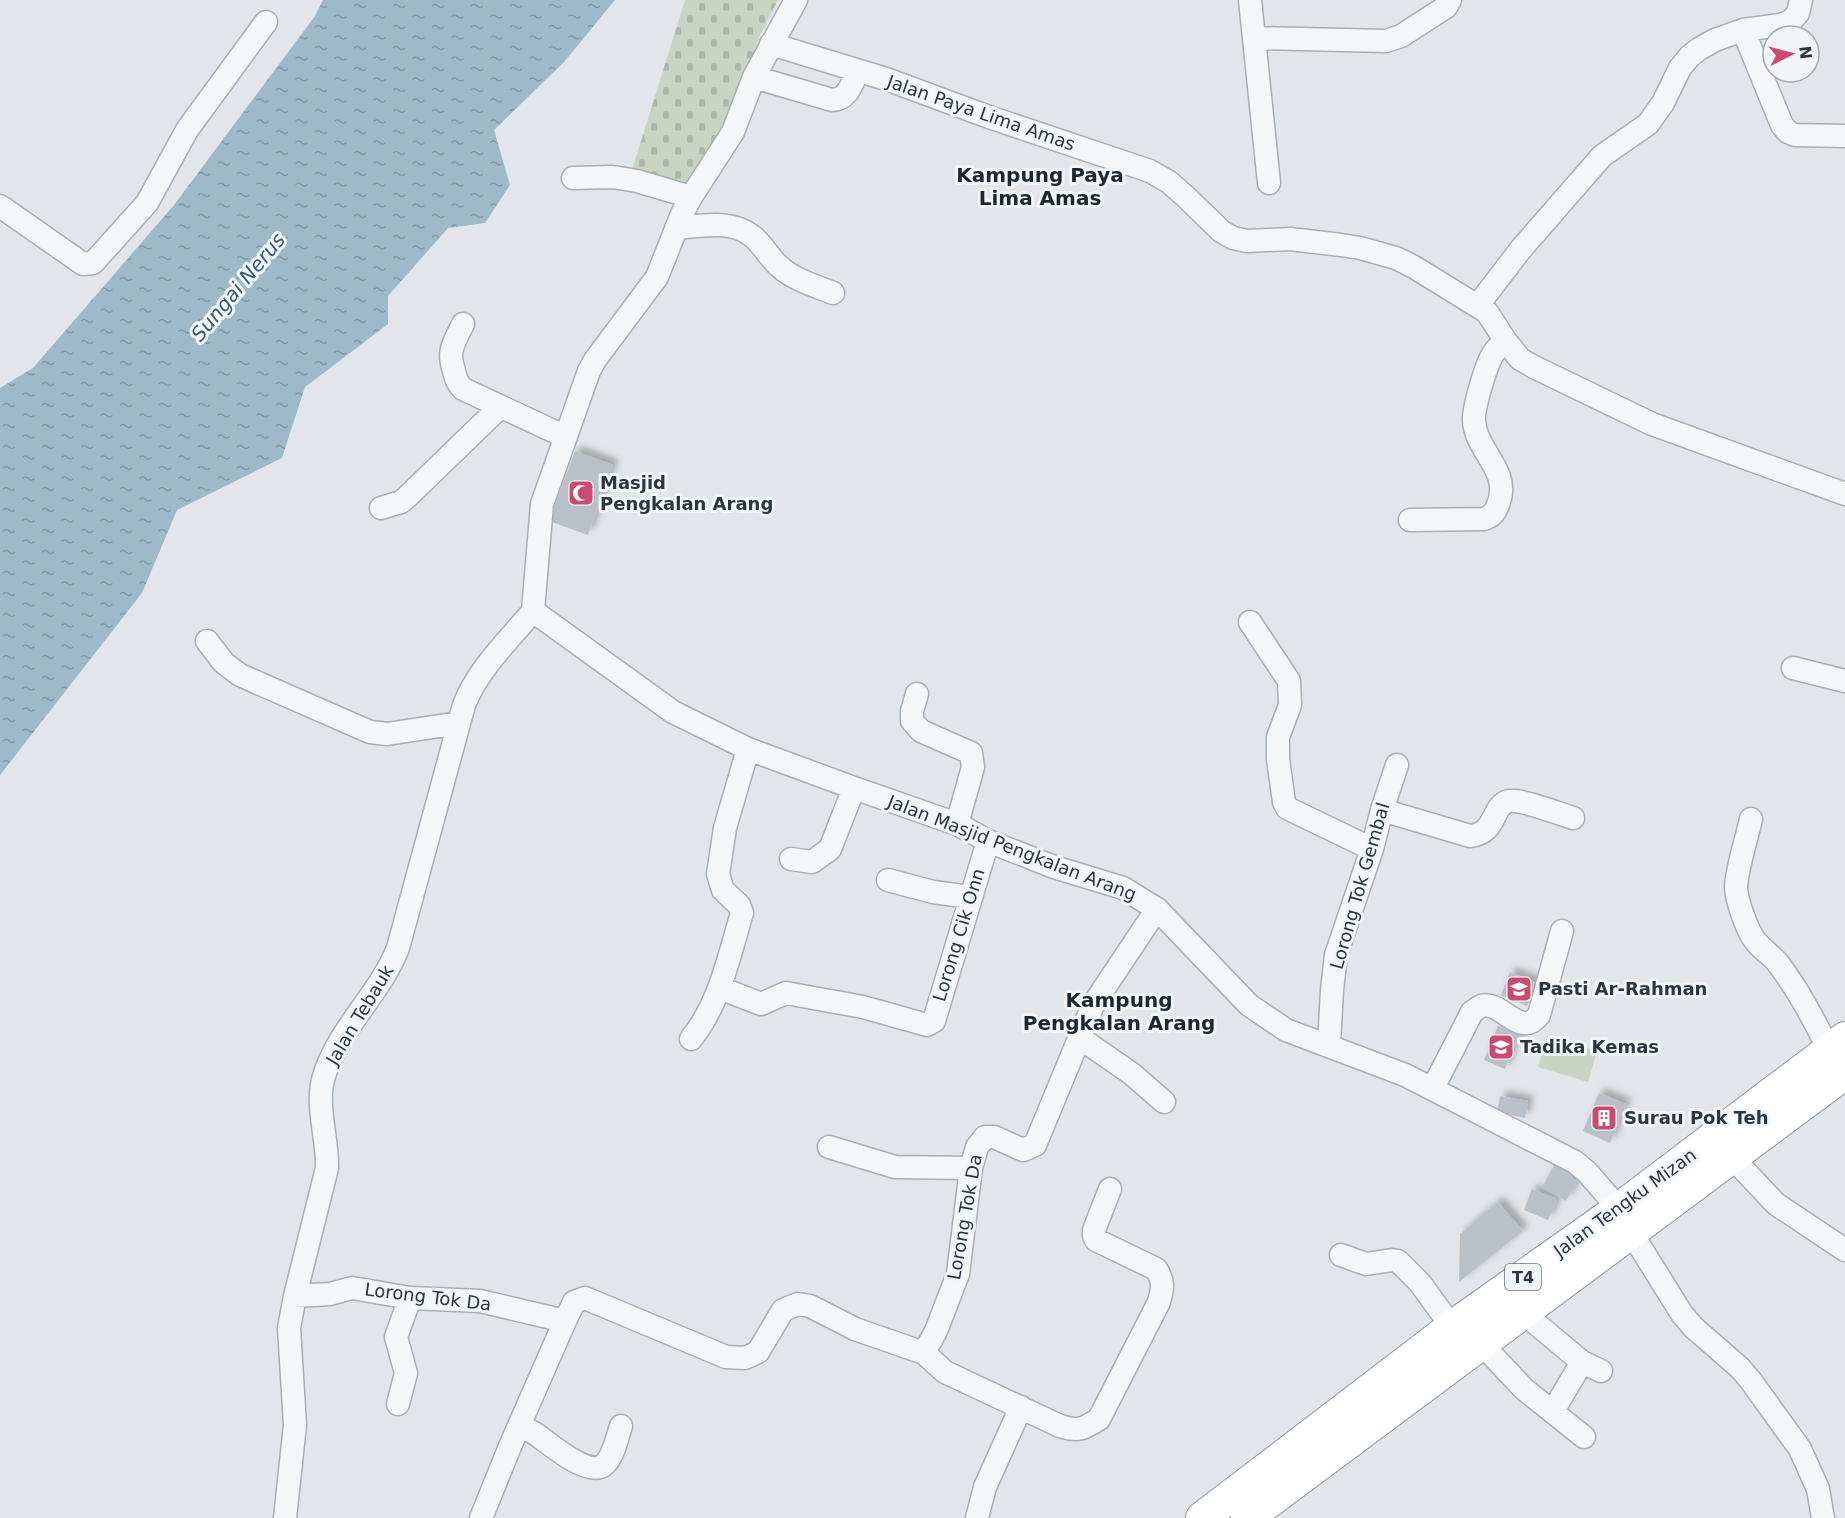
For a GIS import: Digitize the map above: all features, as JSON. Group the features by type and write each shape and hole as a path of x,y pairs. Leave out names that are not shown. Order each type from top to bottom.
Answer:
{"highway":[{"name":"Jalan Tengku Mizan","path":"1202,1518 1452,1327 1840,1054"},
{"name":"Jalan Tengku Mizan","path":"1247,1518 1840,1054"}],"street":[{"path":"533,611 542,504 592,365 657,277 691,197 734,132 754,77 796,0"},
{"path":"1250,0 1269,183"},
{"path":"1254,38 1386,41 1401,36 1446,7 1450,0"},
{"path":"1478,305 1521,249 1602,156 1648,124 1663,103 1680,68 1690,56 1715,40 1743,30 1781,25 1791,21 1798,13 1801,0"},
{"path":"0,206 83,264 93,263 147,203 187,130 266,22"},
{"path":"1743,30 1782,125 1788,132 1795,135 1845,136"},
{"name":"Jalan Paya Lima Amas","path":"771,45 858,71 1150,171 1169,182 1221,231 1233,238 1247,241 1290,239 1360,248 1396,258 1487,312 1520,359 1534,368 1652,424 1845,494"},
{"path":"754,77 839,100 845,96 858,71"},
{"path":"573,178 613,177 637,181 691,197"},
{"path":"676,228 720,224 736,228 752,235 780,267 793,277 833,293"},
{"path":"463,324 450,350 450,359 457,383 463,389 566,437"},
{"path":"1410,520 1484,519 1491,516 1497,508 1501,495 1501,481 1498,471 1477,434 1473,413 1488,364 1492,355 1505,340"},
{"path":"381,508 401,502 407,497 500,407"},
{"name":"Jalan Tebauk","path":"285,1518 295,1425 289,1328 327,1168 321,1093 324,1076 338,1046 391,967 469,692 487,663 533,611"},
{"name":"Jalan Masjid Pengkalan Arang","path":"533,611 673,712 748,749 957,824 988,841 1054,867 1123,888 1157,909 1249,1005 1287,1030 1405,1075 1575,1162 1587,1172 1619,1209"},
{"path":"1250,622 1289,681 1290,705 1278,737 1278,759 1284,802 1287,808 1372,849"},
{"path":"207,641 224,663 240,675 370,732 387,734 459,723"},
{"path":"1793,668 1845,681"},
{"path":"917,694 912,711 912,721 921,731 971,753 973,767 957,824"},
{"path":"691,1039 720,988 742,913 740,905 723,890 718,874 725,828 748,749"},
{"name":"Lorong Tok Gembal","path":"1329,1045 1336,955 1372,849 1397,765"},
{"path":"791,859 812,862 830,849 854,788"},
{"path":"1382,810 1470,836 1480,835 1501,806 1509,801 1521,802 1573,818"},
{"path":"1751,819 1736,886 1737,897 1751,934 1777,962 1840,1054"},
{"name":"Lorong Cik Onn","path":"720,988 761,1004 786,993 863,1007 927,1025 934,1021 988,841"},
{"path":"888,880 933,892 970,897"},
{"name":"Lorong Tok Da","path":"924,1353 936,1331 958,1274 971,1168 977,1147 985,1137 994,1137 1023,1150 1035,1145 1093,1005 1157,909"},
{"path":"1432,1088 1473,1012 1480,1006 1490,1006 1522,1023 1529,1024 1539,1016 1562,931"},
{"path":"1080,1038 1132,1074 1164,1102"},
{"path":"1267,1518 1845,1092"},
{"path":"829,1147 895,1167 971,1168"},
{"path":"1742,1168 1776,1204 1845,1250"},
{"path":"481,1518 565,1321 574,1302 585,1298 726,1358 745,1358 758,1352 783,1310 798,1305 810,1306 855,1329 924,1353 945,1372 1060,1426 1073,1430 1084,1428 1099,1419 1159,1302 1163,1288 1162,1278 1156,1269 1096,1240 1094,1230 1110,1189"},
{"path":"1639,1245 1682,1314 1693,1327 1746,1375 1800,1449 1818,1489 1823,1518"},
{"path":"1341,1256 1366,1264 1398,1261 1420,1282 1452,1327"},
{"name":"Lorong Tok Da","path":"295,1296 330,1294 352,1288 410,1298 480,1301 565,1321"},
{"path":"398,1404 406,1373 396,1337 410,1298"},
{"path":"1534,1322 1591,1367 1554,1411"},
{"path":"1491,1354 1524,1389 1584,1437"},
{"path":"977,1518 985,1487 1021,1407"},
{"path":"520,1427 536,1434 554,1449 591,1469 599,1469 606,1464 612,1453 621,1426"}],"green space":[{"path":"685,0 778,0 760,35 731,124 685,188 631,173"},
{"path":"1547,1036 1597,1051 1588,1082 1538,1067"}],"water":[{"name":"Sungai Nerus","path":"323,0 615,0 564,62 494,130 510,185 485,223 448,228 388,296 388,324 305,387 282,458 177,510 142,593 0,775 0,388 33,368 174,205 315,16"}],"building":[{"name":"Masjid Pengkalan Arang","path":"575,451 613,465 588,535 549,521"},
{"name":"Pasti Ar-Rahman","path":"1510,972 1537,983 1527,1006 1501,995"},
{"name":"Tadika Kemas","path":"1498,1026 1519,1034 1505,1069 1484,1060"},
{"name":"Surau Pok Teh","path":"1599,1093 1626,1104 1610,1143 1583,1131"},
{"path":"1500,1096 1528,1101 1525,1118 1497,1112"},
{"path":"1559,1157 1583,1170 1566,1201 1542,1187"},
{"path":"1532,1189 1557,1199 1548,1220 1524,1210"},
{"path":"1498,1202 1523,1231 1459,1282 1460,1234"}],"place":[{"name":"Masjid Pengkalan Arang","path":"581,493"},
{"name":"Pasti Ar-Rahman","path":"1519,989"},
{"name":"Tadika Kemas","path":"1501,1047"},
{"name":"Surau Pok Teh","path":"1604,1118"}],"district":[{"name":"Kampung Paya Lima Amas","path":"1040,186"},
{"name":"Kampung Pengkalan Arang","path":"1119,1012"}]}
